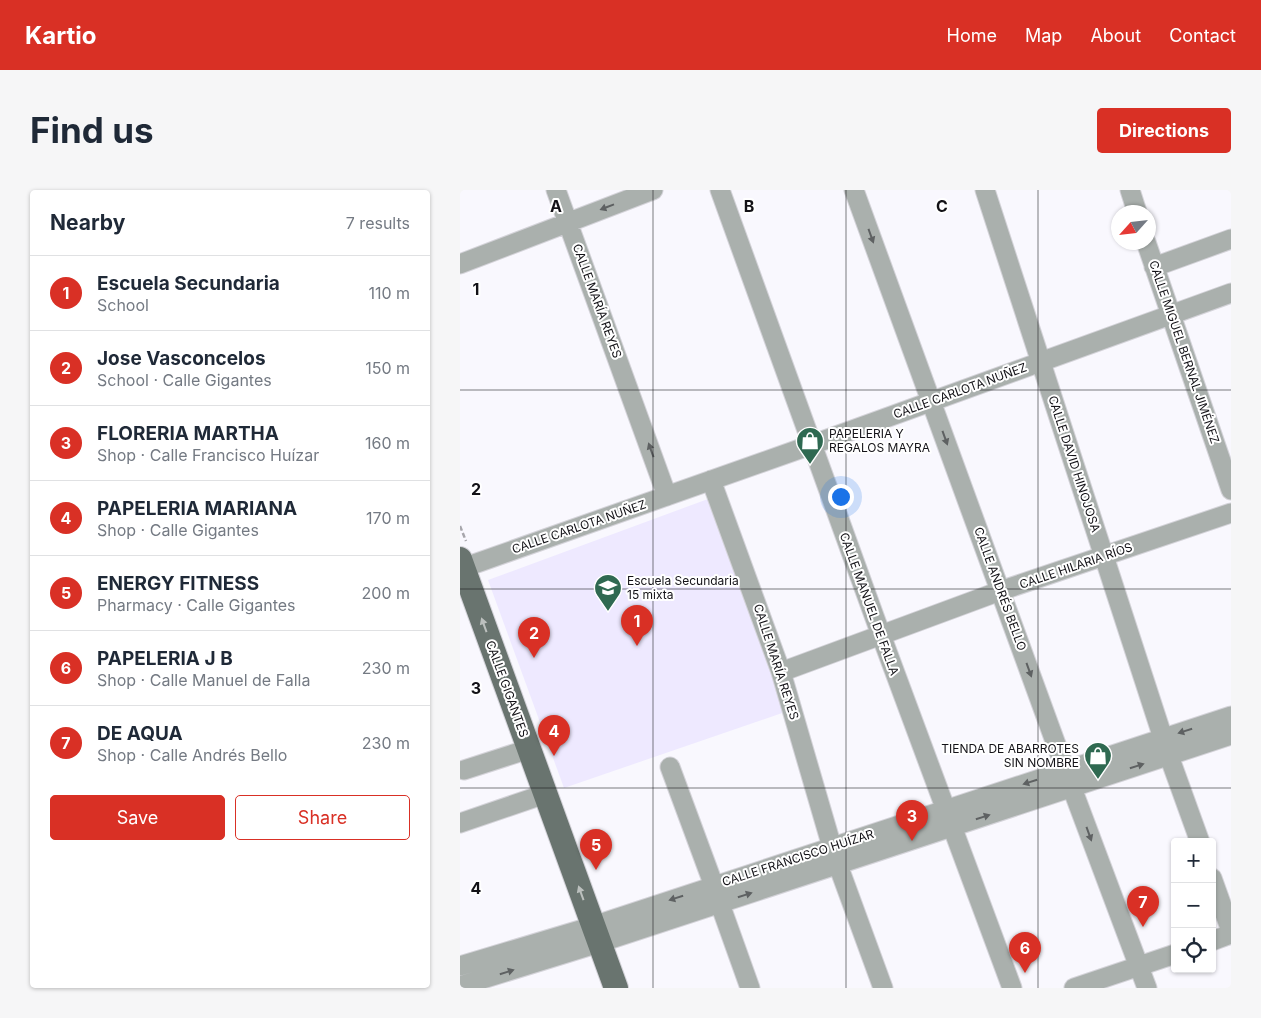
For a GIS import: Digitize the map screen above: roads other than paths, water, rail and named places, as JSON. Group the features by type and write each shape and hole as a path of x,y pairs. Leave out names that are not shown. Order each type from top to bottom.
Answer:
{"main road":[{"name":"CALLE GIGANTES","path":"461,564 616,988"}],"street":[{"name":"CALLE MARÍA REYES","path":"556,190 667,496"},
{"path":"460,264 653,190"},
{"name":"CALLE MANUEL DE FALLA","path":"720,190 811,445 1012,988"},
{"name":"CALLE ANDRÉS BELLO","path":"854,190 1147,988"},
{"name":"CALLE DAVID HINOJOSA","path":"985,190 1166,747 1199,838"},
{"path":"1130,190 1135,205"},
{"path":"1154,267 1231,240"},
{"name":"CALLE MIGUEL BERNAL JIMÉNEZ","path":"1149,250 1231,490"},
{"name":"CALLE CARLOTA NUÑEZ","path":"461,564 667,496 1231,293"},
{"name":"CALLE MARÍA REYES","path":"712,480 781,672 832,847"},
{"name":"CALLE HILARIA RÍOS","path":"781,672 1000,591 1231,513"},
{"name":"CALLE FRANCISCO HUÍZAR","path":"596,934 720,904 838,865 948,819 1166,747 1231,716"},
{"name":"CALLE FRANCISCO HUÍZAR","path":"1166,747 1231,735"},
{"path":"464,770 529,749"},
{"path":"670,767 714,886"},
{"path":"460,823 545,794"},
{"name":"CALLE FRANCISCO HUÍZAR","path":"596,934 714,886 832,847 948,819"},
{"path":"838,865 882,988"},
{"path":"1214,883 1231,933 1216,939"},
{"path":"720,904 750,988"},
{"path":"460,966 596,934"},
{"path":"460,986 596,934"},
{"path":"1074,988 1171,955"}],"place":[{"name":"PAPELERIA Y REGALOS MAYRA","path":"810,465"},
{"name":"Escuela Secundaria 15 mixta","path":"608,612"},
{"name":"Escuela Secundaria","path":"637,646"},
{"name":"Jose Vasconcelos","path":"534,658"},
{"name":"PAPELERIA MARIANA","path":"554,756"},
{"name":"TIENDA DE ABARROTES SIN NOMBRE","path":"1098,780"},
{"name":"FLORERIA MARTHA","path":"912,841"},
{"name":"ENERGY FITNESS","path":"596,870"},
{"name":"DE AQUA","path":"1143,927"},
{"name":"PAPELERIA J B","path":"1025,973"}]}
